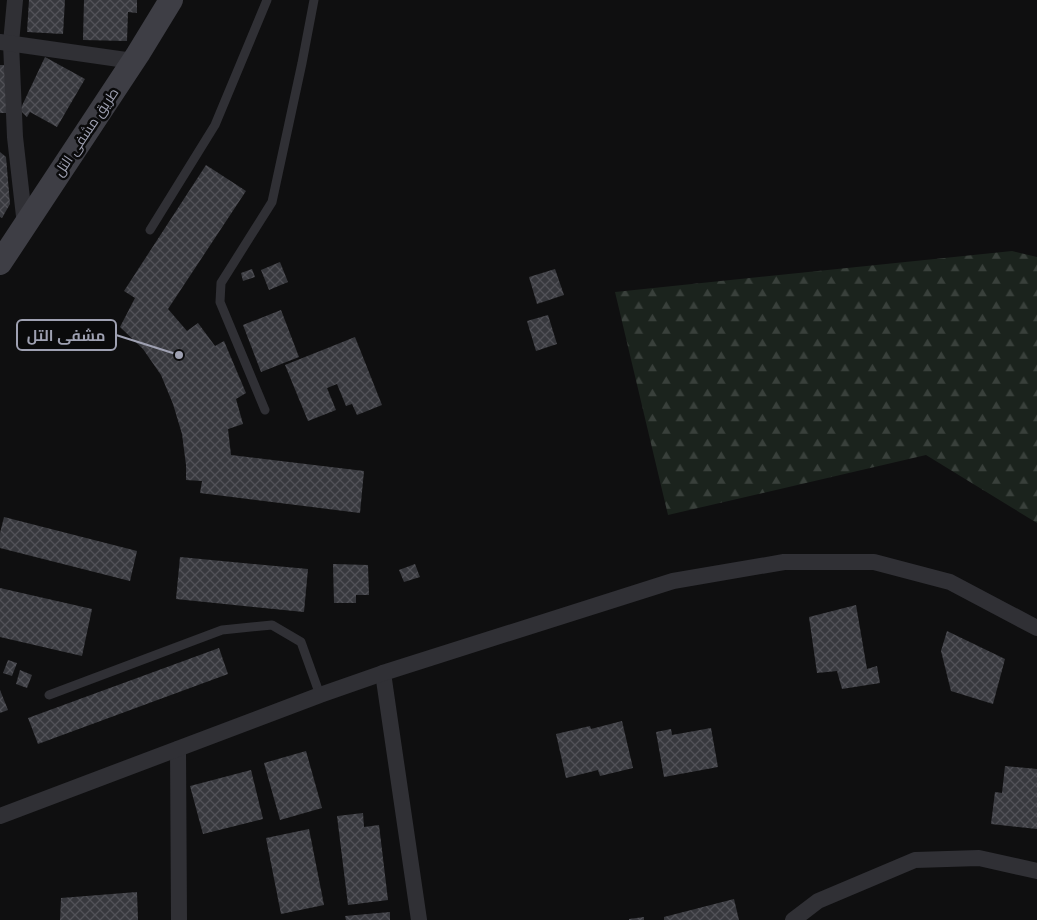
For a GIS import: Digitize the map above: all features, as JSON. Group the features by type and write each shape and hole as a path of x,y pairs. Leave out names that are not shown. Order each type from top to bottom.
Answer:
{"street":[{"path":"15,0 5,42 25,225"},
{"name":"طريق مشفى التل","path":"0,263 172,0"},
{"path":"5,42 133,61"},
{"path":"0,816 383,673 674,581 784,562 874,562 950,582 1037,628"},
{"path":"383,673 419,920"},
{"path":"178,748 179,920"},
{"path":"793,920 818,901 915,860 978,858 1037,871"}],"lane":[{"path":"150,230 215,125 267,0"},
{"path":"266,410 220,302 221,283 272,202 314,0"},
{"path":"49,695 222,630 272,625 301,642 320,695"}],"green space":[{"path":"1012,251 1037,257 1037,523 926,455 668,515 615,292"}],"building":[{"path":"29,0 65,0 63,34 27,32"},
{"path":"84,0 137,0 137,13 128,12 127,41 83,40"},
{"path":"45,57 85,79 57,127 30,112 27,117 20,110"},
{"path":"0,65 9,65 8,113 0,113"},
{"path":"0,152 6,157 10,204 2,218 0,217"},
{"path":"206,165 246,191 168,309 187,331 198,323 215,346 224,341 246,393 236,399 243,424 228,429 231,455 364,471 360,513 200,493 202,481 186,480 182,434 173,404 161,375 143,349 120,327 135,298 124,291"},
{"path":"280,262 288,282 269,290 261,270"},
{"path":"252,269 255,277 243,281 241,273"},
{"path":"555,269 564,295 537,304 529,277"},
{"path":"281,310 299,357 261,372 243,325"},
{"path":"548,315 557,344 536,351 527,321"},
{"path":"355,337 382,405 357,415 352,404 346,406 337,384 327,388 336,410 308,421 285,365"},
{"path":"4,517 137,551 130,581 0,548 0,533"},
{"path":"180,557 308,569 304,612 176,599"},
{"path":"333,564 368,565 369,595 356,595 356,603 334,603"},
{"path":"415,564 420,577 404,582 399,570"},
{"path":"0,588 92,609 82,656 0,637"},
{"path":"856,605 867,669 877,666 880,683 842,689 837,671 817,673 809,617"},
{"path":"947,631 1005,659 993,704 951,691 941,651"},
{"path":"219,648 228,674 38,744 28,718"},
{"path":"8,660 17,663 12,676 3,673"},
{"path":"20,670 32,675 27,688 16,684"},
{"path":"0,690 8,710 0,713"},
{"path":"622,721 633,768 600,776 598,770 566,778 556,734 590,726 591,729"},
{"path":"711,728 718,767 664,777 656,732 671,729 672,735"},
{"path":"306,751 322,808 280,820 264,763"},
{"path":"1005,766 1037,769 1037,829 991,824 995,792 1002,793"},
{"path":"251,770 263,819 203,834 190,786"},
{"path":"363,813 364,827 379,825 388,900 348,905 337,816"},
{"path":"309,829 324,905 281,914 266,838"},
{"path":"137,892 138,920 60,920 61,898"},
{"path":"734,899 739,920 664,920 664,917"},
{"path":"390,912 390,920 346,920 345,916"},
{"path":"644,917 644,920 629,920 629,919"}],"place":[{"name":"مشفى التل","path":"179,355"}]}
